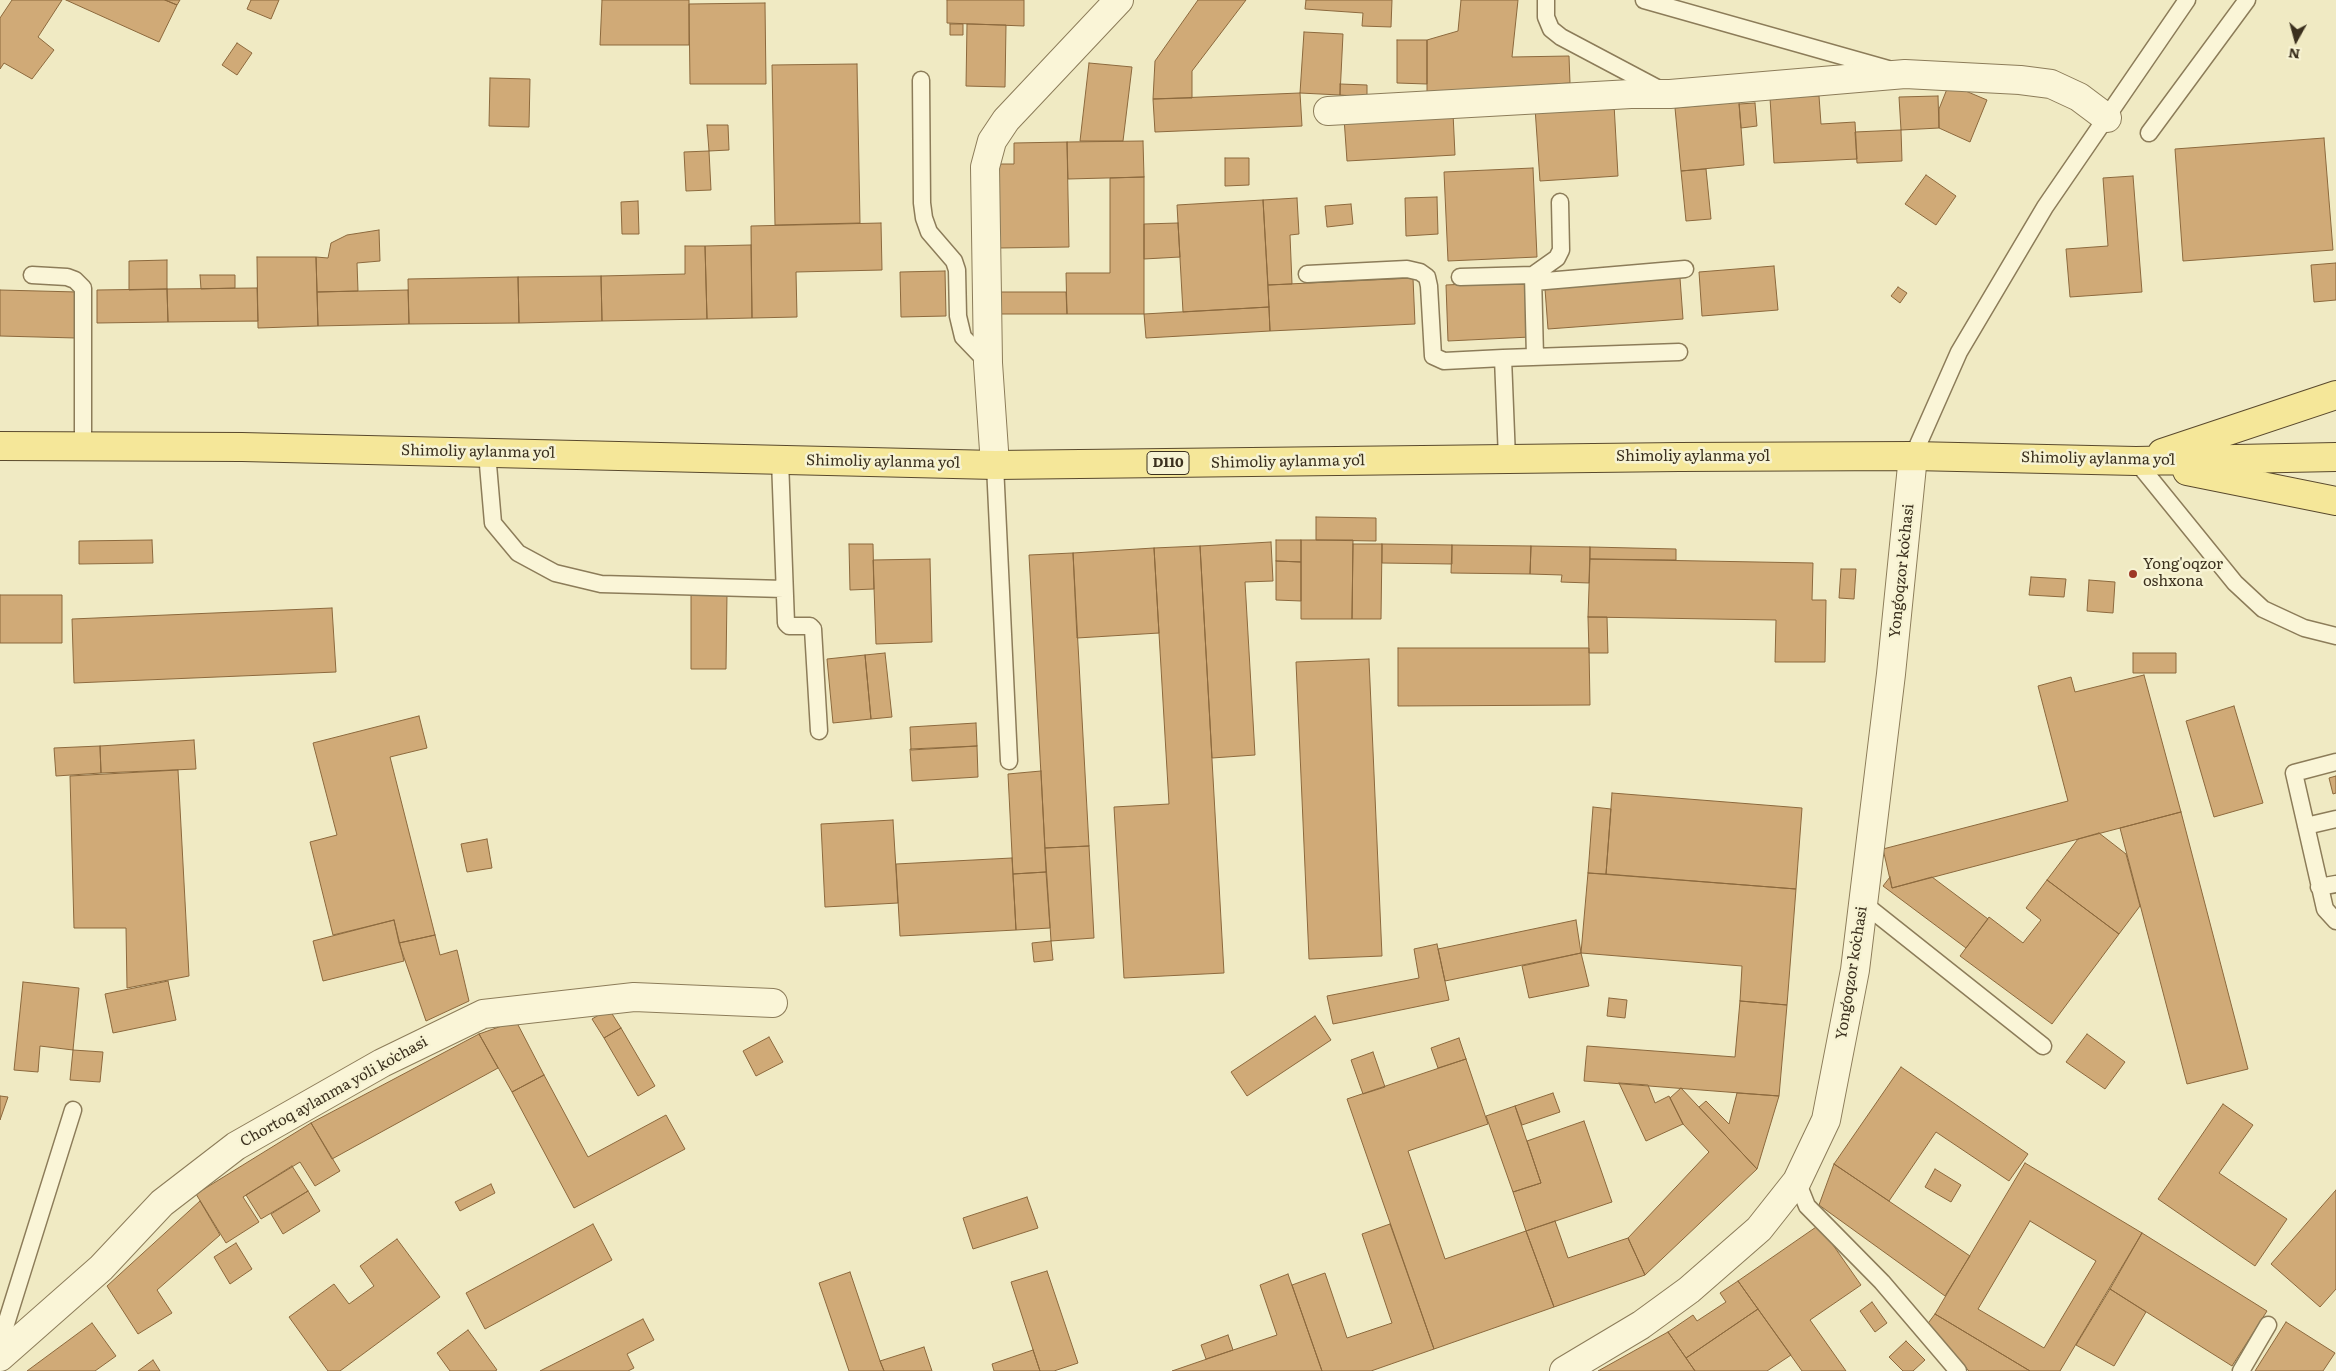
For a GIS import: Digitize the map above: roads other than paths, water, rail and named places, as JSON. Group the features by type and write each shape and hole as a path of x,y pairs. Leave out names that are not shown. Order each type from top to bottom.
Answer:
{"main road":[{"path":"2136,461 2336,395"},
{"name":"Shimoliy aylanma yoʻl","path":"0,446 242,447 995,465 1913,456 2136,461 2336,457"},
{"path":"2136,461 2336,501"}],"street":[{"path":"995,465 988,363 985,167 992,140 1006,120 1119,0"},
{"path":"1328,110 1631,94 1670,94 1905,74 2020,80 2051,84 2080,97 2107,118"},
{"name":"Yongʻoqzor koʻchasi","path":"1564,1371 1641,1326 1689,1290 1759,1229 1797,1181 1826,1120 1855,970 1891,674 1913,456"},
{"name":"Chortoq aylanma yoʻli koʻchasi","path":"0,1357 102,1268 162,1202 236,1146 382,1063 483,1014 634,997 773,1003"}],"lane":[{"path":"1546,0 1546,17 1551,29 1561,38 1670,94"},
{"path":"1644,0 1905,74"},
{"path":"1913,456 1959,352 2046,207 2187,0"},
{"path":"2149,133 2246,0"},
{"path":"921,80 922,203 924,218 929,232 954,261 957,270 958,316 963,337 988,363"},
{"path":"1533,278 1557,258 1561,250 1560,202"},
{"path":"1307,274 1407,269 1420,272 1427,277 1429,286 1433,356 1444,361 1679,352"},
{"path":"1460,277 1533,278 1685,269"},
{"path":"32,275 67,277 75,280 83,288 83,447"},
{"path":"1533,278 1535,357"},
{"path":"1503,358 1507,459"},
{"path":"487,453 493,523 518,553 555,573 601,584 784,590"},
{"path":"780,460 786,623 789,626 810,626 813,629 819,731"},
{"path":"2136,461 2235,583 2263,609 2304,628 2336,636"},
{"path":"995,465 1009,762"},
{"path":"2336,762 2294,773 2325,909 2336,921"},
{"path":"2306,826 2336,819"},
{"path":"2319,887 2336,884"},
{"path":"1863,903 2043,1046"},
{"path":"0,1343 73,1110"},
{"path":"1797,1181 1807,1206 1882,1282 1958,1371"},
{"path":"2241,1371 2268,1324"}],"place":[{"name":"Yong'oqzor oshxona","path":"2133,574"}]}
